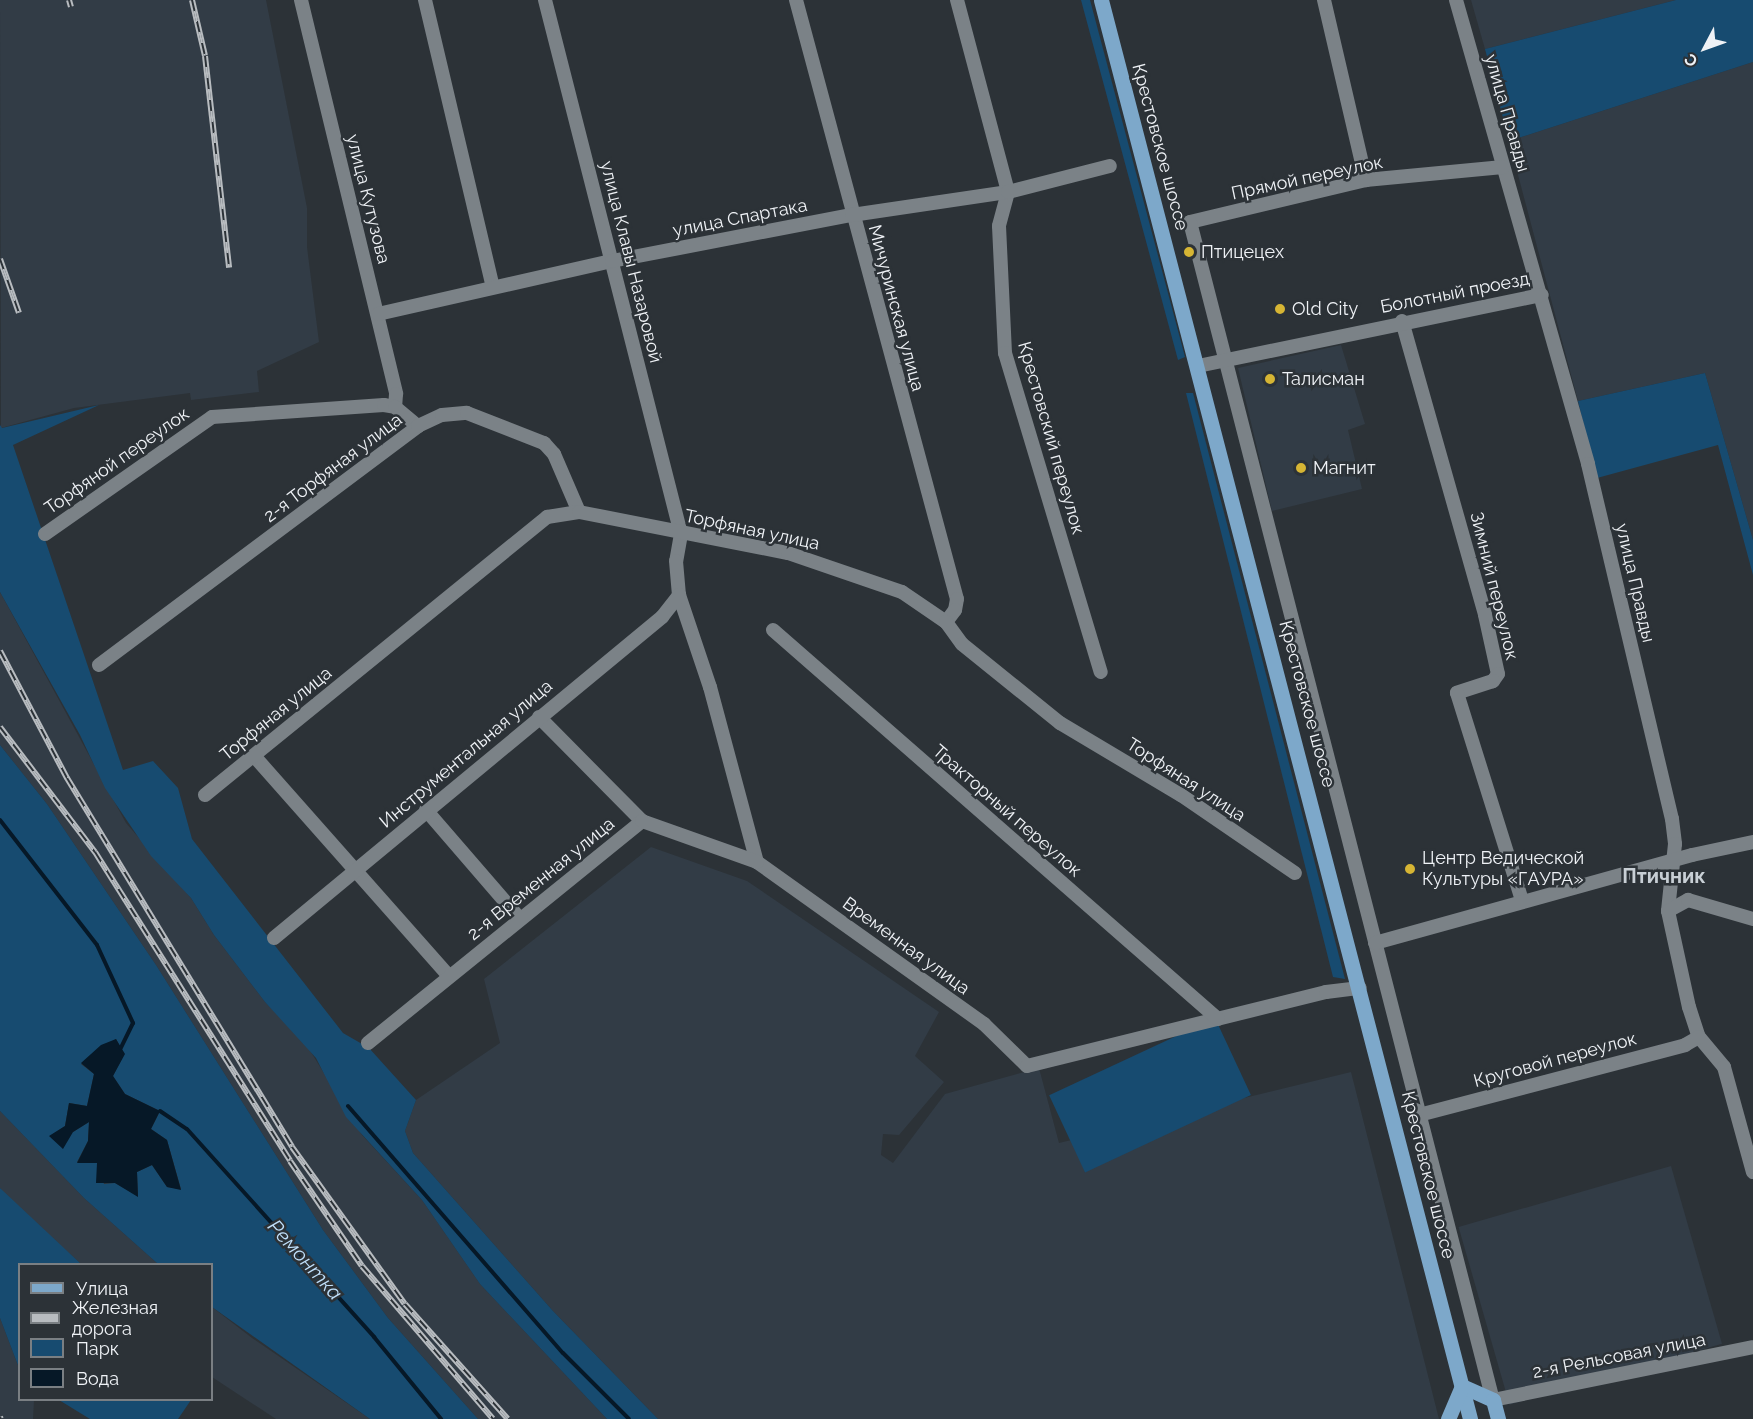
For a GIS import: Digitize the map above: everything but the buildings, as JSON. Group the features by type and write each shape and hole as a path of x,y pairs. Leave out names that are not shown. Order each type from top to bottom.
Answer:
{"main road":[{"name":"Крестовское шоссе","path":"1101,0 1360,988 1470,1419"},
{"path":"1448,1419 1461,1386 1493,1400 1498,1419"}],"street":[{"name":"улица Кутузова","path":"301,0 378,314 396,394 395,406"},
{"path":"425,0 494,287"},
{"name":"улица Клавы Назаровой","path":"545,0 681,534"},
{"name":"Мичуринская улица","path":"796,0 957,599 956,610 946,622"},
{"name":"Крестовский переулок","path":"957,0 1008,192 999,226 1005,352 1101,672"},
{"path":"1324,0 1366,180"},
{"name":"улица Правды","path":"1456,0 1542,295 1588,464 1672,819 1675,844 1671,864 1668,911 1699,1037 1724,1067 1753,1172"},
{"name":"улица Спартака","path":"378,314 612,261 852,215 1008,192 1110,166"},
{"name":"Прямой переулок","path":"1226,359 1190,222 1366,180 1503,167"},
{"name":"Болотный проезд","path":"1198,366 1402,321 1542,295"},
{"name":"Зимний переулок","path":"1402,321 1485,615 1498,674 1493,681 1457,693 1522,901"},
{"path":"1226,359 1493,1400"},
{"path":"395,406 418,426"},
{"name":"Торфяной переулок","path":"45,534 212,417 395,406"},
{"name":"2-я Торфяная улица","path":"99,665 418,426 442,415 466,413 544,443 554,454 579,512"},
{"name":"Торфяная улица","path":"205,795 255,757 456,588 547,517 579,512 681,534 788,553 853,572 902,592 946,622 962,644 1060,723 1181,795 1295,873"},
{"path":"681,534 676,561 679,595 710,687 758,862"},
{"name":"Инструментальная улица","path":"274,938 662,617 679,595"},
{"name":"Тракторный переулок","path":"773,630 1218,1018"},
{"path":"539,717 642,821"},
{"path":"255,757 357,868 449,976"},
{"path":"426,810 520,919"},
{"name":"2-я Временная улица","path":"368,1043 642,821 758,862"},
{"path":"1375,943 1522,901 1671,864 1692,855 1753,842"},
{"name":"Временная улица","path":"758,862 984,1024 1027,1066 1326,992 1360,988"},
{"path":"1668,911 1688,900 1753,919"},
{"name":"Круговой переулок","path":"1419,1115 1685,1045 1699,1037"},
{"name":"2-я Рельсовая улица","path":"1493,1400 1753,1347"}],"shaded area":[{"path":"0,0 266,0 307,208 307,247 319,342 257,371 259,392 191,400 190,393 74,408 1,428"},
{"path":"1471,0 1676,0 1485,49"},
{"path":"1753,62 1753,540 1705,373 1578,401 1509,141"},
{"path":"1341,345 1365,424 1348,430 1362,489 1272,511 1238,368"},
{"path":"0,592 126,823 191,898 214,935 265,1002 306,1044 362,1135 422,1200 480,1284 607,1419 478,1419 388,1318 323,1230 156,965 47,804 0,745"},
{"path":"651,847 747,881 939,1012 915,1056 944,1082 899,1135 883,1134 881,1155 893,1163 945,1094 1039,1068 1059,1143 1351,1072 1439,1419 658,1419 553,1311 413,1153 405,1131 416,1100 500,1043 484,979"},
{"path":"0,1111 84,1198 157,1263 80,1263 12,1202 0,1188"},
{"path":"1671,1166 1722,1344 1510,1405 1459,1227"},
{"path":"213,1308 252,1338 370,1419 276,1419 213,1378"},
{"path":"0,1318 18,1365 18,1401 34,1401 33,1419 0,1419"}],"green space":[{"path":"1081,0 1090,0 1185,357 1178,360"},
{"path":"1676,0 1753,0 1753,62 1509,141 1485,49"},
{"path":"1705,373 1753,540 1753,575 1718,445 1597,478 1578,401"},
{"path":"1186,393 1193,393 1345,979 1333,977"},
{"path":"99,405 13,445 123,770 153,761 178,788 192,839 343,1033 369,1048 416,1100 405,1131 413,1153 553,1311 658,1419 607,1419 480,1284 422,1200 346,1117 316,1058 265,1002 214,935 191,898 151,856 105,788 80,735 0,592 0,425 2,428"},
{"path":"0,745 47,804 156,965 323,1230 388,1318 478,1419 370,1419 213,1308 213,1263 157,1263 84,1198 0,1111","holes":["116,1039 124,1054 113,1076 125,1094 160,1111 151,1129 167,1140 181,1189 167,1187 152,1165 137,1172 138,1196 115,1183 104,1184 97,1163 77,1162 88,1141 89,1122 73,1132 50,1136 65,1126 69,1103 87,1106 94,1074 81,1064"]},
{"path":"1215,1018 1251,1095 1085,1172 1049,1095"},
{"path":"0,1188 80,1263 18,1263 18,1365 0,1318"},
{"path":"61,1401 190,1401 178,1419 90,1419"}],"water":[{"path":"116,1039 125,1054 113,1076 125,1094 160,1111 151,1129 167,1140 181,1190 167,1187 152,1165 137,1172 138,1197 115,1183 96,1183 97,1163 77,1163 88,1141 89,1122 73,1132 63,1149 49,1136 65,1126 69,1103 87,1106 94,1074 81,1063 101,1045"}],"waterway":[{"path":"0,820 97,945 133,1023 121,1048"},
{"path":"348,1106 563,1353 629,1419"},
{"name":"Ремонтка","path":"160,1111 187,1129 374,1337 441,1419"}],"railway":[{"path":"69,0 71,7"},
{"path":"192,0 205,56 229,268"},
{"path":"0,259 19,313"},
{"path":"0,651 67,778 292,1147 405,1304 508,1419"},
{"path":"0,727 95,852 290,1161 362,1266 493,1419"}],"place":[{"name":"Птицецех","path":"1189,252"},
{"name":"Old City","path":"1280,309"},
{"name":"Талисман","path":"1270,379"},
{"name":"Магнит","path":"1301,468"},
{"name":"Центр Ведической Культуры «ГАУРА»","path":"1410,869"}],"district":[{"name":"Птичник","path":"1664,876"}]}
